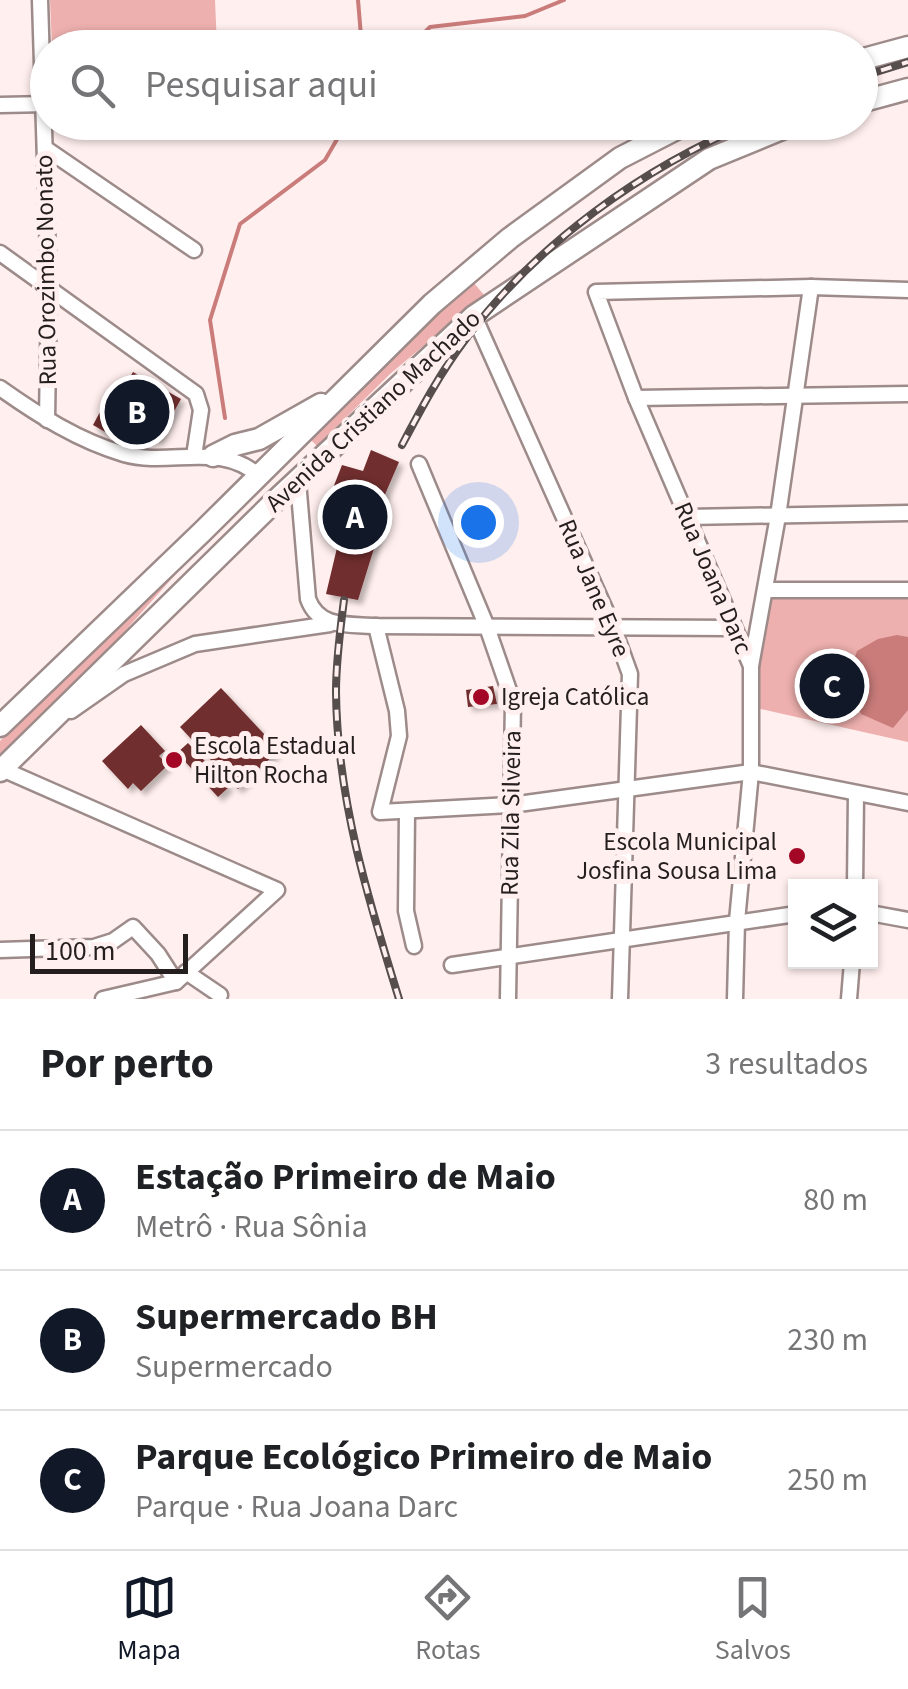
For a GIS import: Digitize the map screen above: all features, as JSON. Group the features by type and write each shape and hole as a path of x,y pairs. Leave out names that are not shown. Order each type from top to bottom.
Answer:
{"highway":[{"path":"878,55 908,47"},
{"path":"878,97 908,88"},
{"name":"Avenida Cristiano Machado","path":"0,726 432,304 510,238 620,158 655,140"},
{"name":"Avenida Cristiano Machado","path":"1,770 176,597 474,316 709,160 756,140"},
{"path":"204,456 259,439 349,388"},
{"path":"259,439 280,456 298,481"},
{"path":"176,597 178,581 254,507 260,496 259,476"}],"street":[{"name":"Rua Orozimbo Nonato","path":"40,0 41,30"},
{"path":"0,105 30,104"},
{"name":"Rua Orozimbo Nonato","path":"44,140 48,420"},
{"path":"44,148 194,250"},
{"path":"0,253 196,394 204,456"},
{"path":"751,666 778,516 811,287 908,290"},
{"name":"Rua Joana Darc","path":"736,999 738,921 751,772 751,666 636,398 596,292 811,287"},
{"name":"Rua Jane Eyre","path":"474,316 613,627 630,674 620,999"},
{"path":"2,391 48,420 127,455 204,456 244,464 259,476"},
{"path":"636,398 908,394"},
{"name":"Rua Zila Silveira","path":"419,464 487,626 514,702 508,999"},
{"path":"298,481 308,600 313,614 321,620 376,626 734,628"},
{"path":"688,517 908,514"},
{"path":"766,590 908,590"},
{"path":"290,630 300,624 308,600"},
{"path":"30,740 124,674 195,644 336,623"},
{"path":"376,626 397,710 399,736 380,812 511,806 751,772 908,803"},
{"path":"1,770 278,890 181,977 103,999"},
{"path":"855,879 856,794"},
{"path":"406,812 406,911 414,946"},
{"path":"878,914 908,920"},
{"path":"452,965 788,915"},
{"path":"0,950 94,948 113,942 133,927 181,977 220,995"},
{"path":"850,999 852,969"}],"shaded area":[{"path":"50,0 215,0 216,30 51,30"},
{"path":"473,282 484,295 390,374 317,446 309,438 388,354"},
{"path":"173,573 98,661 0,756 0,741"},
{"path":"771,593 908,593 908,742 756,708 757,664"},
{"path":"908,637 908,710 893,728 861,714 848,678 857,651 878,639"}],"building":[{"path":"133,372 181,399 158,440 148,434 145,440 113,422 107,433 93,425 108,397 116,402"},
{"path":"371,450 399,462 380,506 384,516 358,600 326,594 341,531 319,524 342,465 363,471"},
{"name":"Igreja Católica","path":"493,686 497,704 468,707 466,690"},
{"path":"221,688 279,750 238,789 180,727"},
{"path":"141,725 165,751 159,756 168,765 141,791 133,783 128,789 102,761"},
{"path":"188,743 229,787 218,797 177,753"}],"waterway":[{"path":"358,0 360,30"},
{"path":"427,30 525,16 564,0"},
{"path":"225,418 210,320 240,224 325,160 337,140"}],"railway":[{"path":"878,71 908,62"},
{"path":"402,445 456,353 524,272 632,185 712,140"},
{"path":"344,600 336,692 342,771 366,886 399,999"}],"place":[{"name":"Supermercado BH","path":"137,412"},
{"name":"Estação Primeiro de Maio","path":"355,517"},
{"name":"Parque Ecológico Primeiro de Maio","path":"832,686"},
{"name":"Igreja Católica","path":"481,697"},
{"name":"Escola Estadual Hilton Rocha","path":"174,760"},
{"name":"Escola Municipal Josfina Sousa Lima","path":"797,856"}]}
